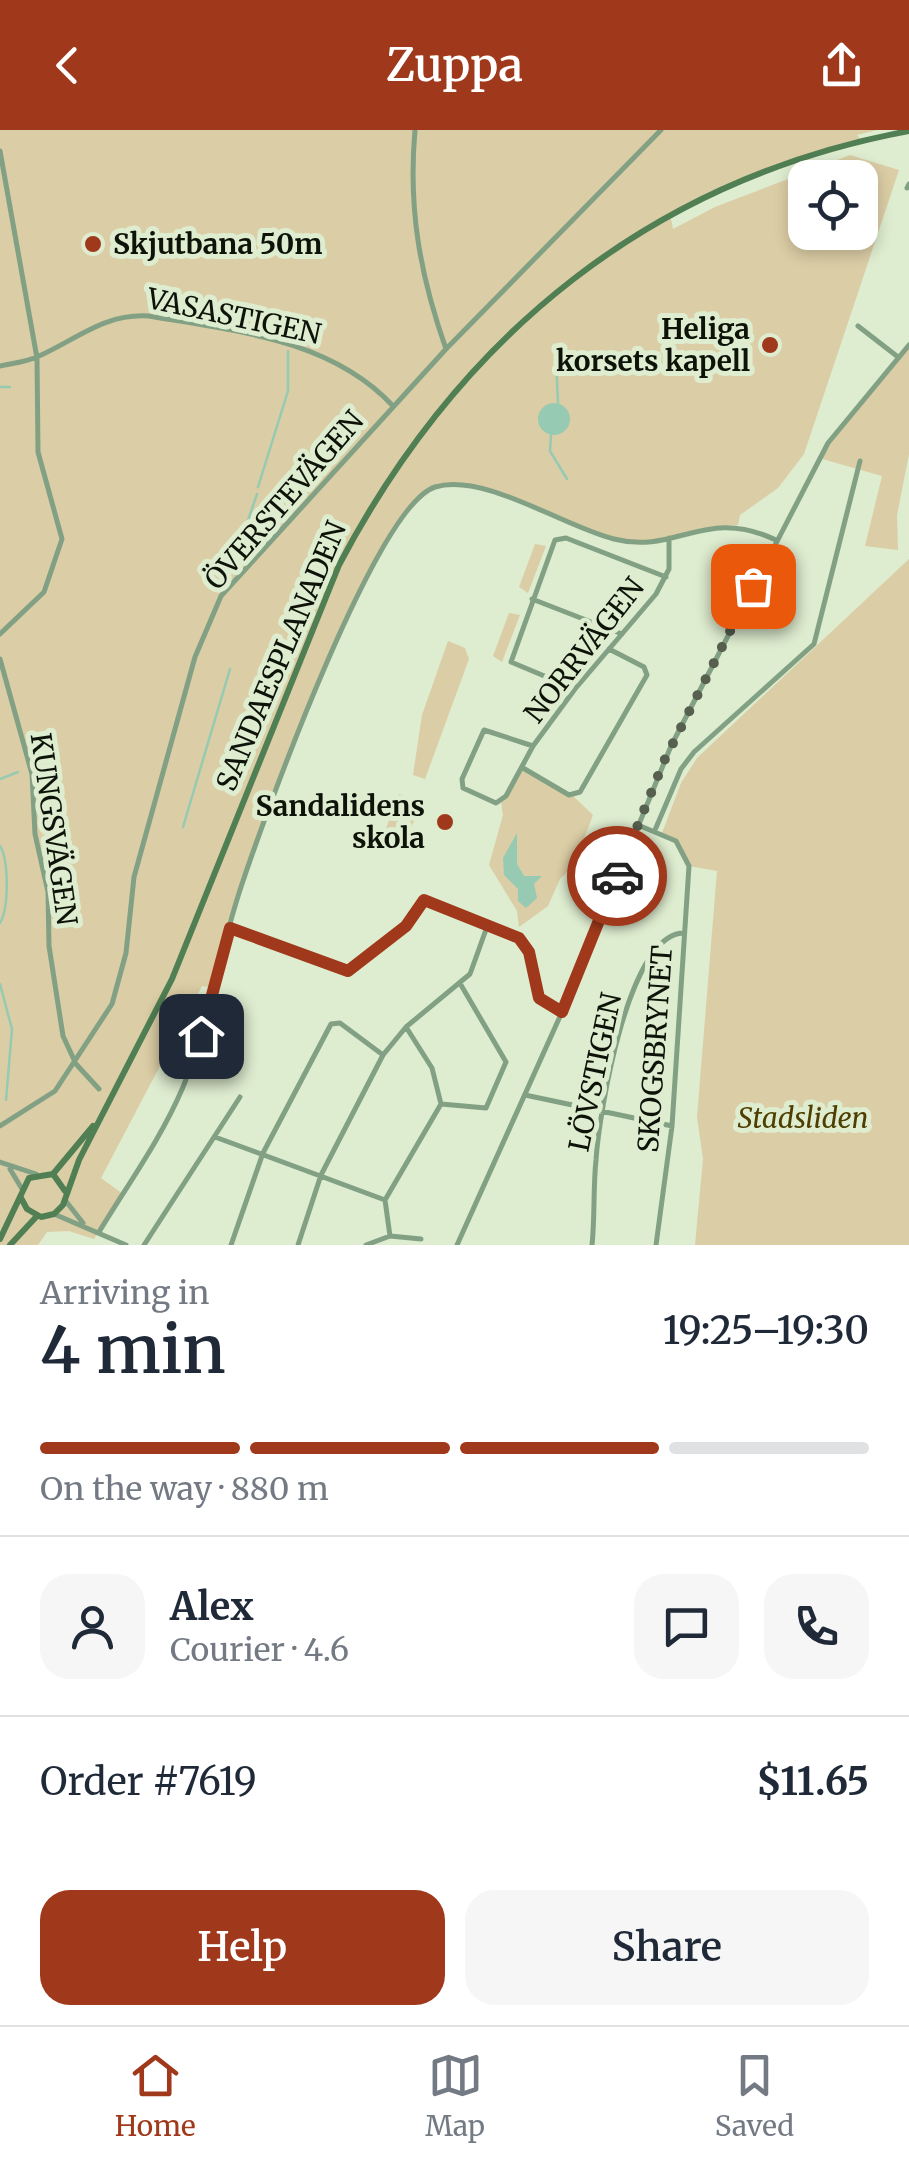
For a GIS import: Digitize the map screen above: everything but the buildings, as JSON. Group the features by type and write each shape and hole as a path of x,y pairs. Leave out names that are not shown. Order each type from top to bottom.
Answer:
{"main road":[{"name":"SANDAESPLANADEN","path":"66,1196 103,1112 172,979 340,565 362,521 432,416 504,336 584,270 643,230 716,191 760,174 821,152 909,131"},
{"name":"SANDAESPLANADEN","path":"52,1174 103,1112"},
{"path":"0,1240 22,1193 36,1174 52,1174 66,1196 54,1214 37,1216 27,1210 22,1193"},
{"path":"10,1245 37,1216"}],"street":[{"path":"414,130 414,234 427,294 446,349"},
{"name":"ÖVERSTEVÄGEN","path":"0,1126 44,1101 76,1064 121,982 134,877 207,624 240,573 446,349 661,130"},
{"path":"0,151 37,358 38,452 59,518 61,549 38,602 0,634"},
{"name":"VASASTIGEN","path":"0,366 37,358 105,321 126,314 149,316 321,352 369,382 393,406"},
{"path":"858,326 898,357"},
{"path":"457,1245 562,1012 671,746 828,443 909,345"},
{"path":"655,830 681,768 694,752 814,644 860,461"},
{"path":"99,1232 147,1156 182,1089 242,884 340,631 373,561 412,501 428,490 457,483 614,539 669,538 738,525 776,540"},
{"path":"321,484 328,491"},
{"path":"574,689 511,662 552,544 561,538 666,577"},
{"name":"NORRVÄGEN","path":"533,746 484,730 462,779 466,793 501,802 533,746 574,689 666,577 669,538"},
{"path":"532,599 622,634"},
{"path":"523,768 568,795 580,792 647,675 644,667 609,649"},
{"name":"KUNGSVÄGEN","path":"0,659 32,774 35,834 48,892 53,977 63,1036 76,1064"},
{"name":"SKOGSBRYNET","path":"638,825 676,840 688,858 672,1126 656,1245"},
{"path":"230,928 348,971 406,926 424,900 488,923 522,942 529,952 534,990 542,1001 562,1012"},
{"path":"298,1245 320,1175 383,1054 406,1027 470,974 488,923"},
{"name":"LÖVSTIGEN","path":"592,1245 602,1113 637,975 667,937 684,933"},
{"path":"441,1104 486,1108 506,1062 461,985"},
{"path":"231,1245 263,1153 294,1088 334,1023 383,1054"},
{"path":"390,1236 385,1200 441,1104 432,1068 406,1027"},
{"path":"76,1064 99,1089"},
{"path":"526,1095 672,1126"},
{"path":"144,1245 240,1097"},
{"path":"215,1137 385,1200"},
{"path":"0,1162 36,1174"},
{"path":"8,1166 22,1193"},
{"path":"66,1196 85,1225"},
{"path":"54,1214 126,1245"},
{"path":"366,1245 390,1236 421,1239"}],"green space":[{"path":"0,130 877,130 857,135 862,141 801,160 788,160 788,164 670,214 673,229 715,207 788,179 788,250 872,250 804,454 778,488 740,515 738,525 668,539 625,541 504,496 455,487 430,490 408,508 353,604 296,736 242,884 215,988 202,986 101,1178 123,1194 94,1239 69,1231 47,1232 38,1245 0,1245"},
{"path":"850,155 866,160 837,160"},
{"path":"878,164 899,170 878,233"},
{"path":"909,345 909,454 897,515 898,550 865,546 882,476 819,458"},
{"path":"535,544 546,546 528,593 519,587"},
{"name":"Stadsliden","path":"909,559 909,1245 695,1245 703,1159 697,1117 717,871 689,866 681,845 662,833 681,783 697,758"},
{"path":"509,613 520,615 502,662 493,656"},
{"path":"448,641 465,648 469,659 425,779 413,775 422,715"},
{"path":"523,768 573,796 593,815 574,865 560,879 548,906 519,927 517,911 489,865 503,815 501,802"},
{"path":"399,794 421,802 407,839 385,831"}],"shaded area":[{"path":"554,403 565,408 570,419 565,430 554,435 543,430 538,419 543,408"},
{"path":"517,833 517,864 524,876 542,876 534,884 537,898 526,908 518,901 518,889 504,875 503,858"}],"waterway":[{"path":"258,487 288,391 288,351"},
{"path":"556,359 558,403"},
{"path":"0,387 10,387"},
{"path":"551,435 550,451 567,479"},
{"path":"246,526 257,494"},
{"path":"241,555 244,533"},
{"path":"183,827 230,669"},
{"path":"0,779 18,772"},
{"path":"0,846 7,884 0,923"},
{"path":"0,984 12,1029 6,1100"}],"way so far":[{"path":"617,876 665,759 753,586"}],"place":[{"name":"Skjutbana 50m","path":"93,244"},
{"name":"Heliga korsets kapell","path":"770,345"},
{"name":"Sandalidens skola","path":"445,822"}],"route":[{"path":"201,1036 230,928 348,971 406,926 424,900 519,938 529,952 534,990 546,1004 562,1012 617,876"}]}
